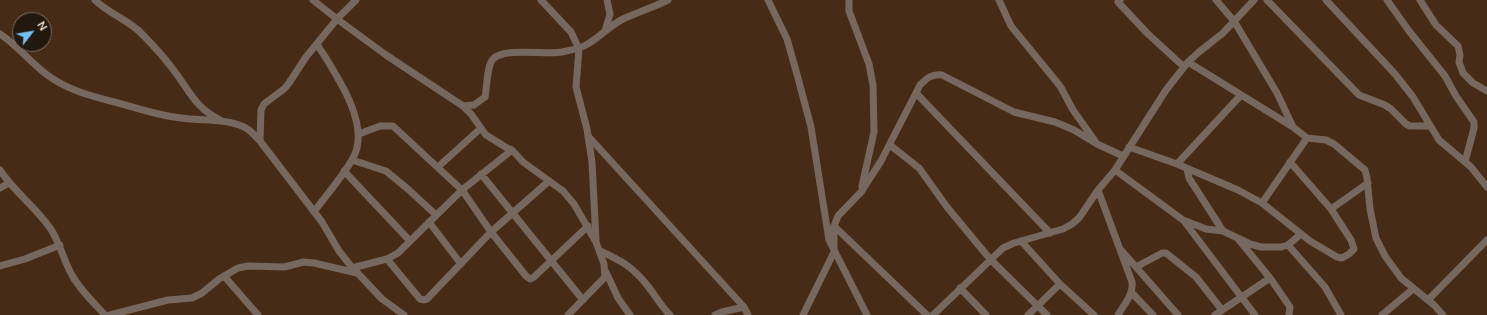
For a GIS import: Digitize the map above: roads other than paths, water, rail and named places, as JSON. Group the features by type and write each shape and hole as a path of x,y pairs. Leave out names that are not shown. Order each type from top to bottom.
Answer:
{"street":[{"path":"95,0 141,33 178,75 205,112 222,122"},
{"path":"313,0 403,67 463,106 471,114 486,135 512,150 523,162 563,191 574,204 588,226 600,251 606,271 618,298 630,315"},
{"path":"260,141 261,110 264,104 289,84 306,56 337,19 356,0"},
{"path":"540,0 571,32 579,49 576,87 588,136 592,162 596,242"},
{"path":"605,31 610,14 607,0"},
{"path":"463,106 474,105 485,97 490,65 493,58 515,52 560,52 579,49 623,19 668,0"},
{"path":"768,0 787,39 811,128 829,240 867,315"},
{"path":"849,0 849,11 869,64 873,85 874,132 861,192"},
{"path":"999,0 1011,26 1060,86 1073,110 1097,144"},
{"path":"1216,0 1234,21 1277,93 1293,127"},
{"path":"933,315 1002,248 1063,229 1079,218 1098,190 1115,170 1166,90 1186,65 1199,52 1223,33 1254,0"},
{"path":"1267,0 1359,95 1385,105 1410,126 1430,126"},
{"path":"1326,0 1395,74 1413,97 1439,140 1465,162 1487,187"},
{"path":"1387,0 1409,31 1445,76 1456,96 1474,122 1465,162"},
{"path":"1420,0 1436,25 1458,46 1460,55 1459,62 1463,73 1473,83 1487,91"},
{"path":"1118,1 1147,33 1186,65 1241,95 1293,127 1307,138 1326,140 1334,144 1363,167 1366,172 1370,209 1376,238 1395,271 1443,315"},
{"path":"0,34 8,39 28,59 47,74 75,90 96,98 152,113 222,122 244,127 252,132 314,212 339,252 382,299 404,315"},
{"path":"314,212 352,160 358,146 359,134 350,100 316,44"},
{"path":"803,315 834,252 834,226 838,216 861,192 890,145 920,85 928,77 935,74 942,75 1014,112 1055,122 1074,130 1097,144 1123,156"},
{"path":"916,93 1050,233"},
{"path":"1177,164 1241,95"},
{"path":"359,134 380,126 393,126 462,190 491,232 526,276 530,278 534,277 588,226"},
{"path":"438,167 481,128"},
{"path":"588,136 744,307 748,315"},
{"path":"1262,203 1307,138"},
{"path":"890,145 919,168 946,207 990,259 1047,315"},
{"path":"1129,147 1177,164 1238,190 1262,203 1310,241 1337,257 1342,258 1349,254 1354,249 1354,245 1331,209 1290,162"},
{"path":"110,315 168,300 192,298 202,293 219,279 238,268 248,266 284,267 304,262 354,270 387,259 398,253 462,190 512,150"},
{"path":"352,160 386,171 436,215"},
{"path":"1187,169 1189,178 1223,231"},
{"path":"0,170 9,183 42,217 51,229 60,245 72,276 105,315"},
{"path":"1115,170 1183,220 1206,229 1223,231 1238,239 1261,247 1281,247 1288,245 1301,234"},
{"path":"344,171 410,241"},
{"path":"481,174 583,300"},
{"path":"387,259 420,299 427,299 491,232 549,181"},
{"path":"0,188 9,183"},
{"path":"1331,209 1368,183"},
{"path":"1098,190 1133,287 1118,315"},
{"path":"1183,220 1255,315"},
{"path":"429,222 461,264"},
{"path":"834,226 927,315"},
{"path":"1238,239 1270,278 1290,307 1289,315"},
{"path":"1428,300 1487,240"},
{"path":"1021,241 1060,284 1094,315"},
{"path":"0,266 60,245"},
{"path":"1288,245 1325,287 1341,315"},
{"path":"1119,248 1178,315"},
{"path":"600,251 624,262 632,269 647,284 670,315"},
{"path":"1136,267 1162,253 1166,253 1196,277 1222,310"},
{"path":"568,315 600,283 605,276 606,271"},
{"path":"224,276 258,315"},
{"path":"1215,315 1270,278"},
{"path":"1028,315 1060,284"},
{"path":"960,288 986,315"},
{"path":"1382,315 1413,289"},
{"path":"1131,292 1153,315"},
{"path":"715,315 744,307"}]}
